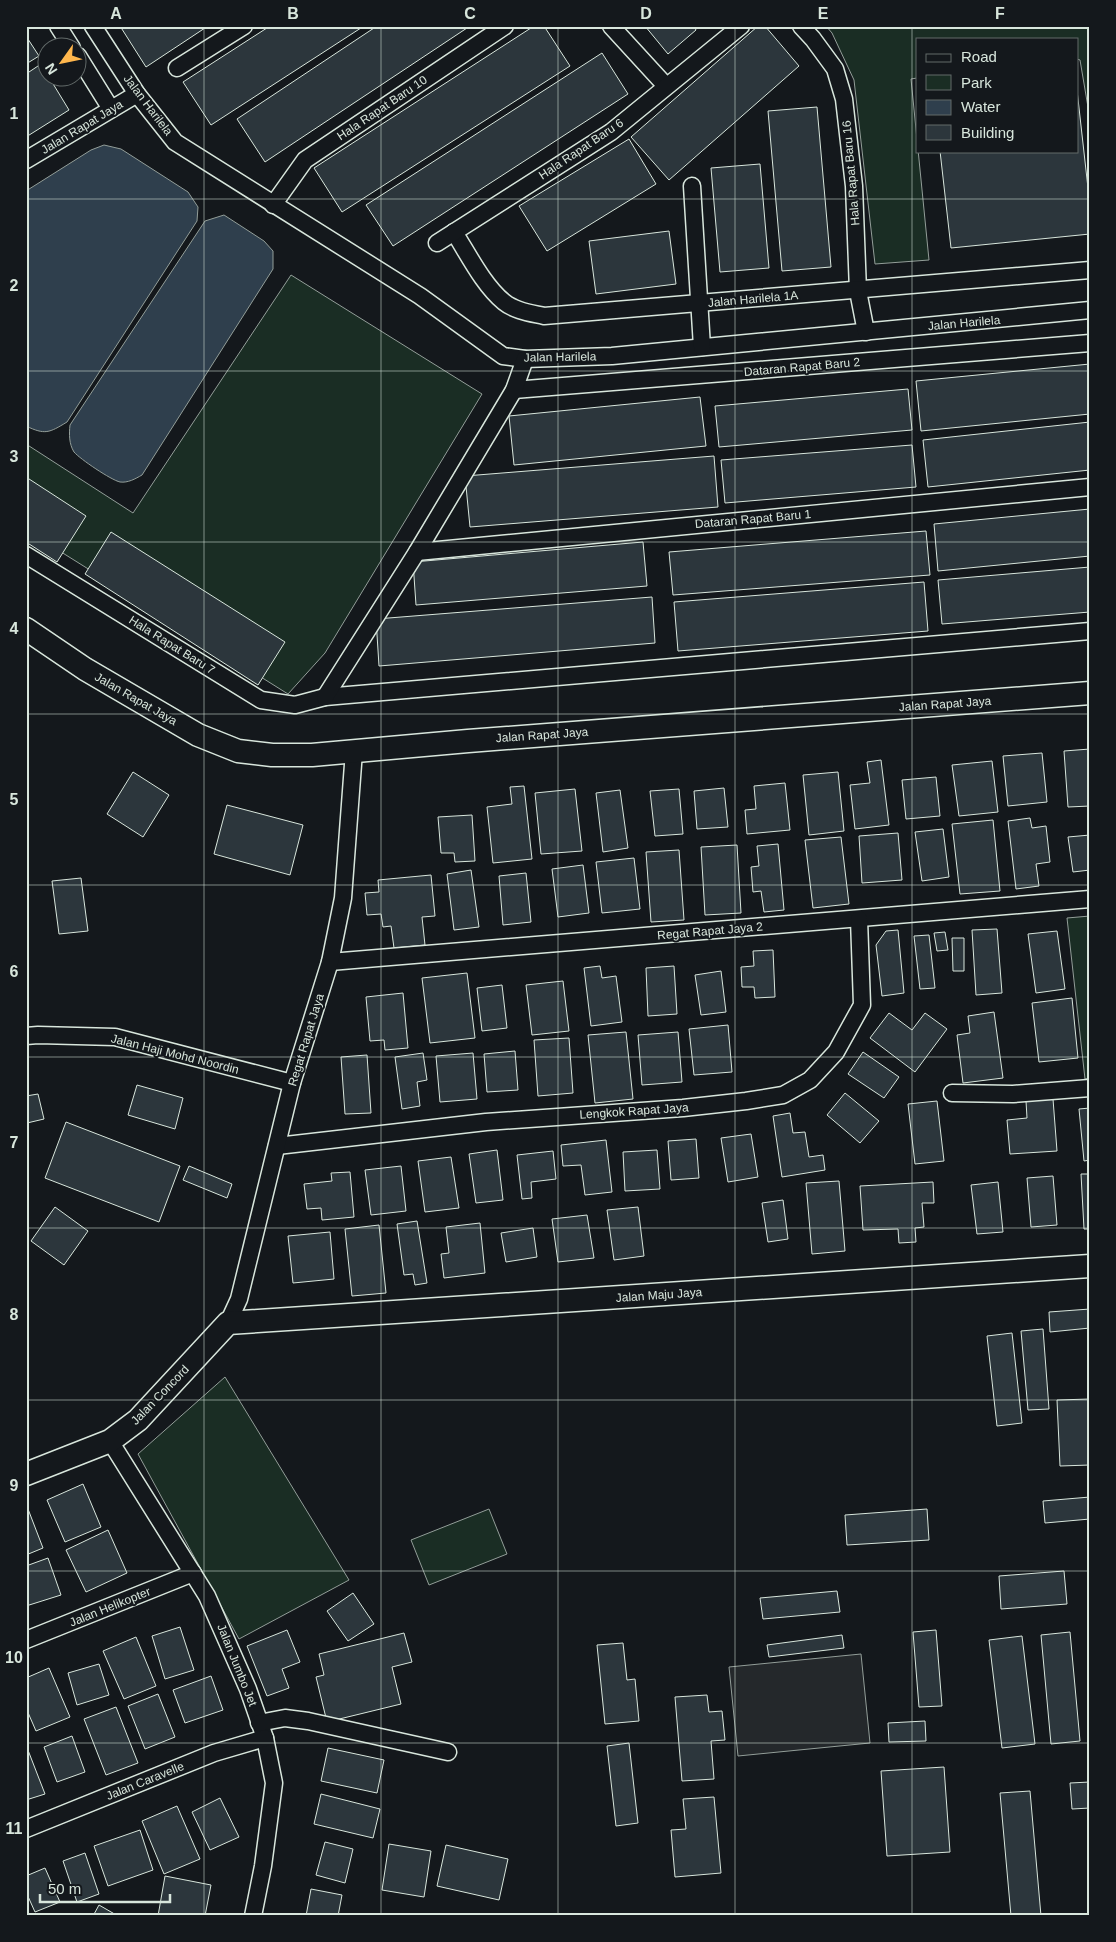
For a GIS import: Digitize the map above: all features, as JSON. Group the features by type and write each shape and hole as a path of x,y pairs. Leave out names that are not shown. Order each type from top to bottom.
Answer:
{"street":[{"path":"58,26 66,38"},
{"name":"Jalan Harilela","path":"93,26 137,94 175,142 420,296 503,356 525,359 612,356 1090,310"},
{"path":"177,68 244,26"},
{"name":"Hala Rapat Baru 10","path":"273,205 305,160 505,26"},
{"path":"611,26 666,86"},
{"name":"Hala Rapat Baru 6","path":"437,243 611,132 741,26"},
{"name":"Hala Rapat Baru 16","path":"801,26 835,69 844,99 854,186 858,291 866,332"},
{"path":"88,72 111,108"},
{"name":"Jalan Rapat Jaya","path":"26,160 137,94"},
{"path":"692,186 702,347"},
{"name":"Jalan Harilela 1A","path":"454,232 487,282 504,303 520,311 544,316 1090,270"},
{"name":"Dataran Rapat Baru 2","path":"514,390 1090,343"},
{"path":"325,697 417,552 514,390 525,359"},
{"name":"Dataran Rapat Baru 1","path":"417,552 1090,487"},
{"name":"Hala Rapat Baru 7","path":"26,555 260,700 295,705 325,697"},
{"name":"Jalan Rapat Jaya","path":"26,629 85,669 198,735 238,751 272,755 354,752 468,741 1090,693"},
{"path":"325,697 1090,631"},
{"name":"Regat Rapat Jaya","path":"228,1323 239,1298 292,1083 330,962 343,898 354,752"},
{"name":"Regat Rapat Jaya 2","path":"330,962 1090,899"},
{"name":"Lengkok Rapat Jaya","path":"276,1146 486,1122 746,1102 782,1095 810,1080 836,1052 862,1005 859,919"},
{"name":"Jalan Haji Mohd Noordin","path":"26,1036 115,1037 292,1083"},
{"path":"952,1093 1013,1094 1090,1088"},
{"name":"Jalan Maju Jaya","path":"228,1323 1090,1266"},
{"name":"Jalan Concord","path":"26,1474 110,1441 138,1420 228,1323"},
{"name":"Jalan Jumbo Jet","path":"110,1441 207,1596 248,1689 262,1730 274,1783 263,1866 253,1916"},
{"name":"Jalan Helikopter","path":"26,1640 193,1573"},
{"name":"Jalan Caravelle","path":"26,1829 214,1753 285,1718 308,1721 448,1752"}],"green space":[{"path":"826,26 1090,26 1090,119 1080,60 1078,59 1078,38 916,38 916,78 911,79 916,129 916,152 918,152 929,260 875,264 854,80 832,33"},
{"path":"291,275 482,394 325,653 288,694 26,530 26,444 133,513"},
{"path":"1090,916 1090,1078 1085,1079 1067,918"},
{"path":"225,1377 349,1580 239,1639 138,1454"},
{"path":"489,1509 507,1554 429,1585 411,1540"}],"shaded area":[{"path":"861,1654 870,1743 738,1756 729,1667"}],"water":[{"path":"104,145 121,149 188,192 198,207 197,221 67,422 47,432 38,431 26,426 26,191 91,150"},
{"path":"224,215 264,241 273,251 273,269 142,475 126,482 120,482 96,469 74,452 71,446 70,425 205,221"}],"building":[{"path":"120,26 208,26 146,67"},
{"path":"270,26 364,26 211,125 183,82"},
{"path":"377,26 470,26 265,162 237,119"},
{"path":"534,26 544,26 570,66 342,212 314,168"},
{"path":"645,26 694,26 696,30 668,54"},
{"path":"758,26 765,26 799,66 669,180 631,137"},
{"path":"26,36 38,57 26,64"},
{"path":"602,53 628,94 393,246 366,205"},
{"path":"38,66 38,88 56,88 69,110 26,137 26,74"},
{"path":"1078,99 1090,206 1090,234 951,248 940,152 1078,152"},
{"path":"817,107 831,267 782,271 768,111"},
{"path":"629,139 656,184 547,251 519,206"},
{"path":"760,164 769,268 720,272 711,168"},
{"path":"669,231 676,284 596,294 589,241"},
{"path":"1090,364 1090,414 921,431 916,381"},
{"path":"908,389 912,430 719,447 715,406"},
{"path":"700,397 706,446 514,465 509,416"},
{"path":"1090,422 1090,470 928,487 923,440"},
{"path":"912,445 916,487 725,503 721,460"},
{"path":"714,456 718,507 470,527 465,476"},
{"path":"26,477 86,516 57,562 26,542"},
{"path":"1090,509 1090,556 938,571 934,524"},
{"path":"926,531 930,575 673,595 669,552"},
{"path":"111,532 285,642 258,685 85,574"},
{"path":"643,542 647,586 416,605 413,562"},
{"path":"1090,567 1090,612 942,624 938,580"},
{"path":"924,582 928,631 678,651 674,602"},
{"path":"652,597 655,643 379,666 376,619"},
{"path":"1090,749 1090,806 1068,807 1064,751"},
{"path":"1042,753 1047,802 1008,806 1003,756"},
{"path":"881,760 889,825 855,829 850,785 870,783 867,762"},
{"path":"992,761 998,812 959,816 952,765"},
{"path":"133,772 169,795 143,837 107,814"},
{"path":"838,772 844,831 809,835 803,775"},
{"path":"936,777 940,816 906,819 902,780"},
{"path":"785,783 790,830 747,834 745,810 756,809 754,786"},
{"path":"524,786 532,859 493,863 487,807 512,804 510,787"},
{"path":"724,788 728,827 697,829 694,791"},
{"path":"575,789 582,851 541,854 535,793"},
{"path":"679,789 683,834 655,836 650,791"},
{"path":"620,790 628,848 603,852 596,793"},
{"path":"227,805 303,825 290,875 214,854"},
{"path":"472,815 475,861 455,862 454,853 441,853 438,817"},
{"path":"1030,818 1032,828 1046,826 1050,862 1036,864 1039,886 1016,889 1008,821"},
{"path":"993,820 1000,891 960,894 952,824"},
{"path":"943,829 949,877 922,881 915,832"},
{"path":"898,833 902,880 862,883 859,836"},
{"path":"1090,835 1090,870 1073,872 1068,837"},
{"path":"841,837 849,904 813,908 805,840"},
{"path":"778,844 784,910 764,912 761,891 753,892 751,867 759,866 757,846"},
{"path":"737,845 741,913 705,915 701,847"},
{"path":"679,850 684,920 651,922 646,852"},
{"path":"634,858 640,909 602,913 596,862"},
{"path":"583,865 589,913 558,917 552,869"},
{"path":"471,870 479,927 454,930 447,874"},
{"path":"526,873 531,922 503,925 499,876"},
{"path":"431,875 435,916 422,917 425,945 394,948 391,926 383,927 381,914 367,915 365,893 379,892 378,880"},
{"path":"81,878 88,931 59,934 52,881"},
{"path":"997,929 1002,993 976,995 972,930"},
{"path":"898,930 904,993 882,996 876,945 886,931"},
{"path":"1057,931 1065,989 1036,993 1028,934"},
{"path":"945,932 948,950 937,951 934,933"},
{"path":"929,935 935,988 920,989 914,936"},
{"path":"952,938 964,938 964,971 953,971"},
{"path":"773,950 775,997 755,998 754,987 742,987 741,967 754,966 753,951"},
{"path":"600,966 602,978 616,976 622,1022 591,1026 584,968"},
{"path":"674,966 677,1014 648,1016 646,968"},
{"path":"721,971 726,1012 701,1015 695,975"},
{"path":"467,973 475,1038 430,1043 422,978"},
{"path":"563,981 569,1031 532,1035 526,985"},
{"path":"502,985 507,1028 482,1031 477,988"},
{"path":"403,993 408,1048 385,1050 384,1040 370,1041 366,997"},
{"path":"1072,998 1078,1058 1039,1062 1032,1003"},
{"path":"994,1012 1003,1078 963,1083 957,1035 970,1033 968,1016"},
{"path":"889,1013 912,1030 925,1013 947,1029 915,1072 870,1038"},
{"path":"728,1025 732,1072 694,1075 689,1029"},
{"path":"626,1032 633,1099 595,1103 588,1035"},
{"path":"678,1032 682,1082 642,1085 638,1035"},
{"path":"569,1038 573,1093 538,1096 534,1040"},
{"path":"515,1051 518,1090 487,1092 484,1054"},
{"path":"863,1052 899,1077 884,1098 848,1074"},
{"path":"423,1053 427,1080 417,1082 420,1106 402,1109 395,1057"},
{"path":"473,1053 477,1099 440,1102 436,1056"},
{"path":"367,1055 371,1113 345,1114 341,1057"},
{"path":"137,1085 183,1098 175,1129 128,1115"},
{"path":"845,1093 879,1121 860,1143 827,1115"},
{"path":"38,1094 44,1119 27,1123 26,1096"},
{"path":"1053,1099 1057,1151 1010,1154 1007,1120 1027,1118 1026,1101"},
{"path":"937,1101 944,1161 915,1164 908,1104"},
{"path":"1090,1108 1090,1160 1084,1161 1079,1109"},
{"path":"790,1113 793,1133 805,1132 809,1157 823,1155 825,1170 782,1177 773,1116"},
{"path":"66,1122 180,1166 159,1222 45,1178"},
{"path":"751,1134 758,1177 728,1182 721,1138"},
{"path":"696,1139 699,1178 671,1180 668,1141"},
{"path":"606,1140 612,1192 585,1195 581,1165 563,1166 561,1145"},
{"path":"497,1150 503,1200 476,1203 469,1154"},
{"path":"657,1150 660,1189 625,1191 623,1152"},
{"path":"553,1151 556,1179 531,1182 532,1198 522,1199 517,1155"},
{"path":"451,1157 459,1208 425,1212 418,1161"},
{"path":"189,1166 232,1184 227,1198 183,1180"},
{"path":"401,1166 406,1211 371,1215 365,1170"},
{"path":"350,1172 354,1217 322,1220 321,1208 307,1209 304,1184 332,1181 331,1173"},
{"path":"1081,1174 1090,1174 1090,1229 1084,1229"},
{"path":"1053,1176 1057,1225 1031,1227 1027,1178"},
{"path":"839,1181 845,1251 812,1254 806,1183"},
{"path":"933,1182 934,1203 922,1203 924,1227 915,1228 916,1242 899,1243 898,1229 863,1230 860,1186"},
{"path":"998,1182 1003,1232 977,1234 971,1185"},
{"path":"783,1200 788,1239 768,1242 762,1203"},
{"path":"55,1207 88,1231 64,1265 31,1241"},
{"path":"638,1207 644,1256 614,1260 607,1210"},
{"path":"587,1215 594,1258 558,1262 552,1219"},
{"path":"417,1221 427,1283 415,1285 413,1274 404,1275 397,1224"},
{"path":"480,1223 485,1273 444,1278 441,1254 449,1253 446,1227"},
{"path":"379,1225 386,1293 352,1296 345,1229"},
{"path":"533,1228 537,1257 506,1262 501,1233"},
{"path":"330,1232 334,1279 293,1283 288,1236"},
{"path":"1090,1309 1090,1328 1050,1332 1049,1312"},
{"path":"1043,1329 1049,1409 1028,1410 1021,1331"},
{"path":"1012,1333 1022,1423 997,1426 987,1336"},
{"path":"1090,1399 1090,1465 1060,1466 1057,1400"},
{"path":"83,1484 101,1527 65,1542 47,1500"},
{"path":"1090,1497 1090,1519 1045,1523 1043,1501"},
{"path":"28,1509 43,1548 26,1555 26,1510"},
{"path":"927,1509 929,1540 847,1545 845,1515"},
{"path":"108,1530 127,1573 86,1592 66,1550"},
{"path":"48,1558 61,1595 26,1606 26,1566"},
{"path":"1064,1571 1067,1604 1001,1609 999,1576"},
{"path":"837,1591 840,1612 763,1619 760,1598"},
{"path":"353,1593 374,1624 348,1641 327,1611"},
{"path":"180,1627 194,1670 165,1679 152,1636"},
{"path":"287,1630 300,1662 282,1669 289,1688 267,1696 247,1646"},
{"path":"936,1630 942,1706 919,1707 913,1632"},
{"path":"1070,1632 1080,1741 1051,1744 1041,1635"},
{"path":"404,1633 412,1662 392,1667 401,1704 327,1722 316,1677 324,1675 319,1654"},
{"path":"842,1635 844,1648 769,1657 767,1645"},
{"path":"1022,1636 1035,1744 1002,1748 989,1640"},
{"path":"136,1637 156,1686 124,1699 103,1651"},
{"path":"623,1643 627,1680 635,1679 639,1721 605,1724 597,1645"},
{"path":"99,1664 109,1695 77,1705 68,1673"},
{"path":"49,1668 70,1717 36,1731 26,1708 26,1678"},
{"path":"211,1676 223,1710 185,1723 173,1690"},
{"path":"158,1694 175,1737 145,1749 128,1706"},
{"path":"707,1695 709,1712 722,1711 725,1740 711,1741 714,1779 682,1781 675,1697"},
{"path":"116,1707 138,1763 106,1775 84,1719"},
{"path":"925,1721 926,1741 889,1742 888,1723"},
{"path":"72,1736 85,1772 57,1782 44,1747"},
{"path":"629,1743 638,1823 616,1826 607,1746"},
{"path":"26,1745 45,1794 26,1800"},
{"path":"328,1748 384,1760 377,1793 321,1781"},
{"path":"944,1767 950,1852 887,1856 881,1771"},
{"path":"1090,1782 1090,1808 1072,1809 1070,1783"},
{"path":"1030,1791 1041,1916 1011,1916 1000,1793"},
{"path":"321,1794 380,1809 373,1838 314,1824"},
{"path":"714,1797 721,1873 675,1877 671,1830 686,1829 683,1799"},
{"path":"220,1798 239,1837 210,1850 192,1812"},
{"path":"177,1806 200,1859 164,1874 142,1821"},
{"path":"140,1830 153,1870 108,1886 94,1846"},
{"path":"325,1842 353,1849 345,1883 316,1875"},
{"path":"389,1844 431,1851 424,1897 382,1890"},
{"path":"446,1845 508,1859 499,1900 437,1886"},
{"path":"85,1853 99,1894 77,1902 63,1861"},
{"path":"45,1868 60,1902 35,1912 26,1892 26,1876"},
{"path":"165,1876 211,1885 205,1916 158,1916"},
{"path":"311,1889 342,1895 338,1916 306,1916"},
{"path":"99,1905 118,1916 93,1916"}]}
